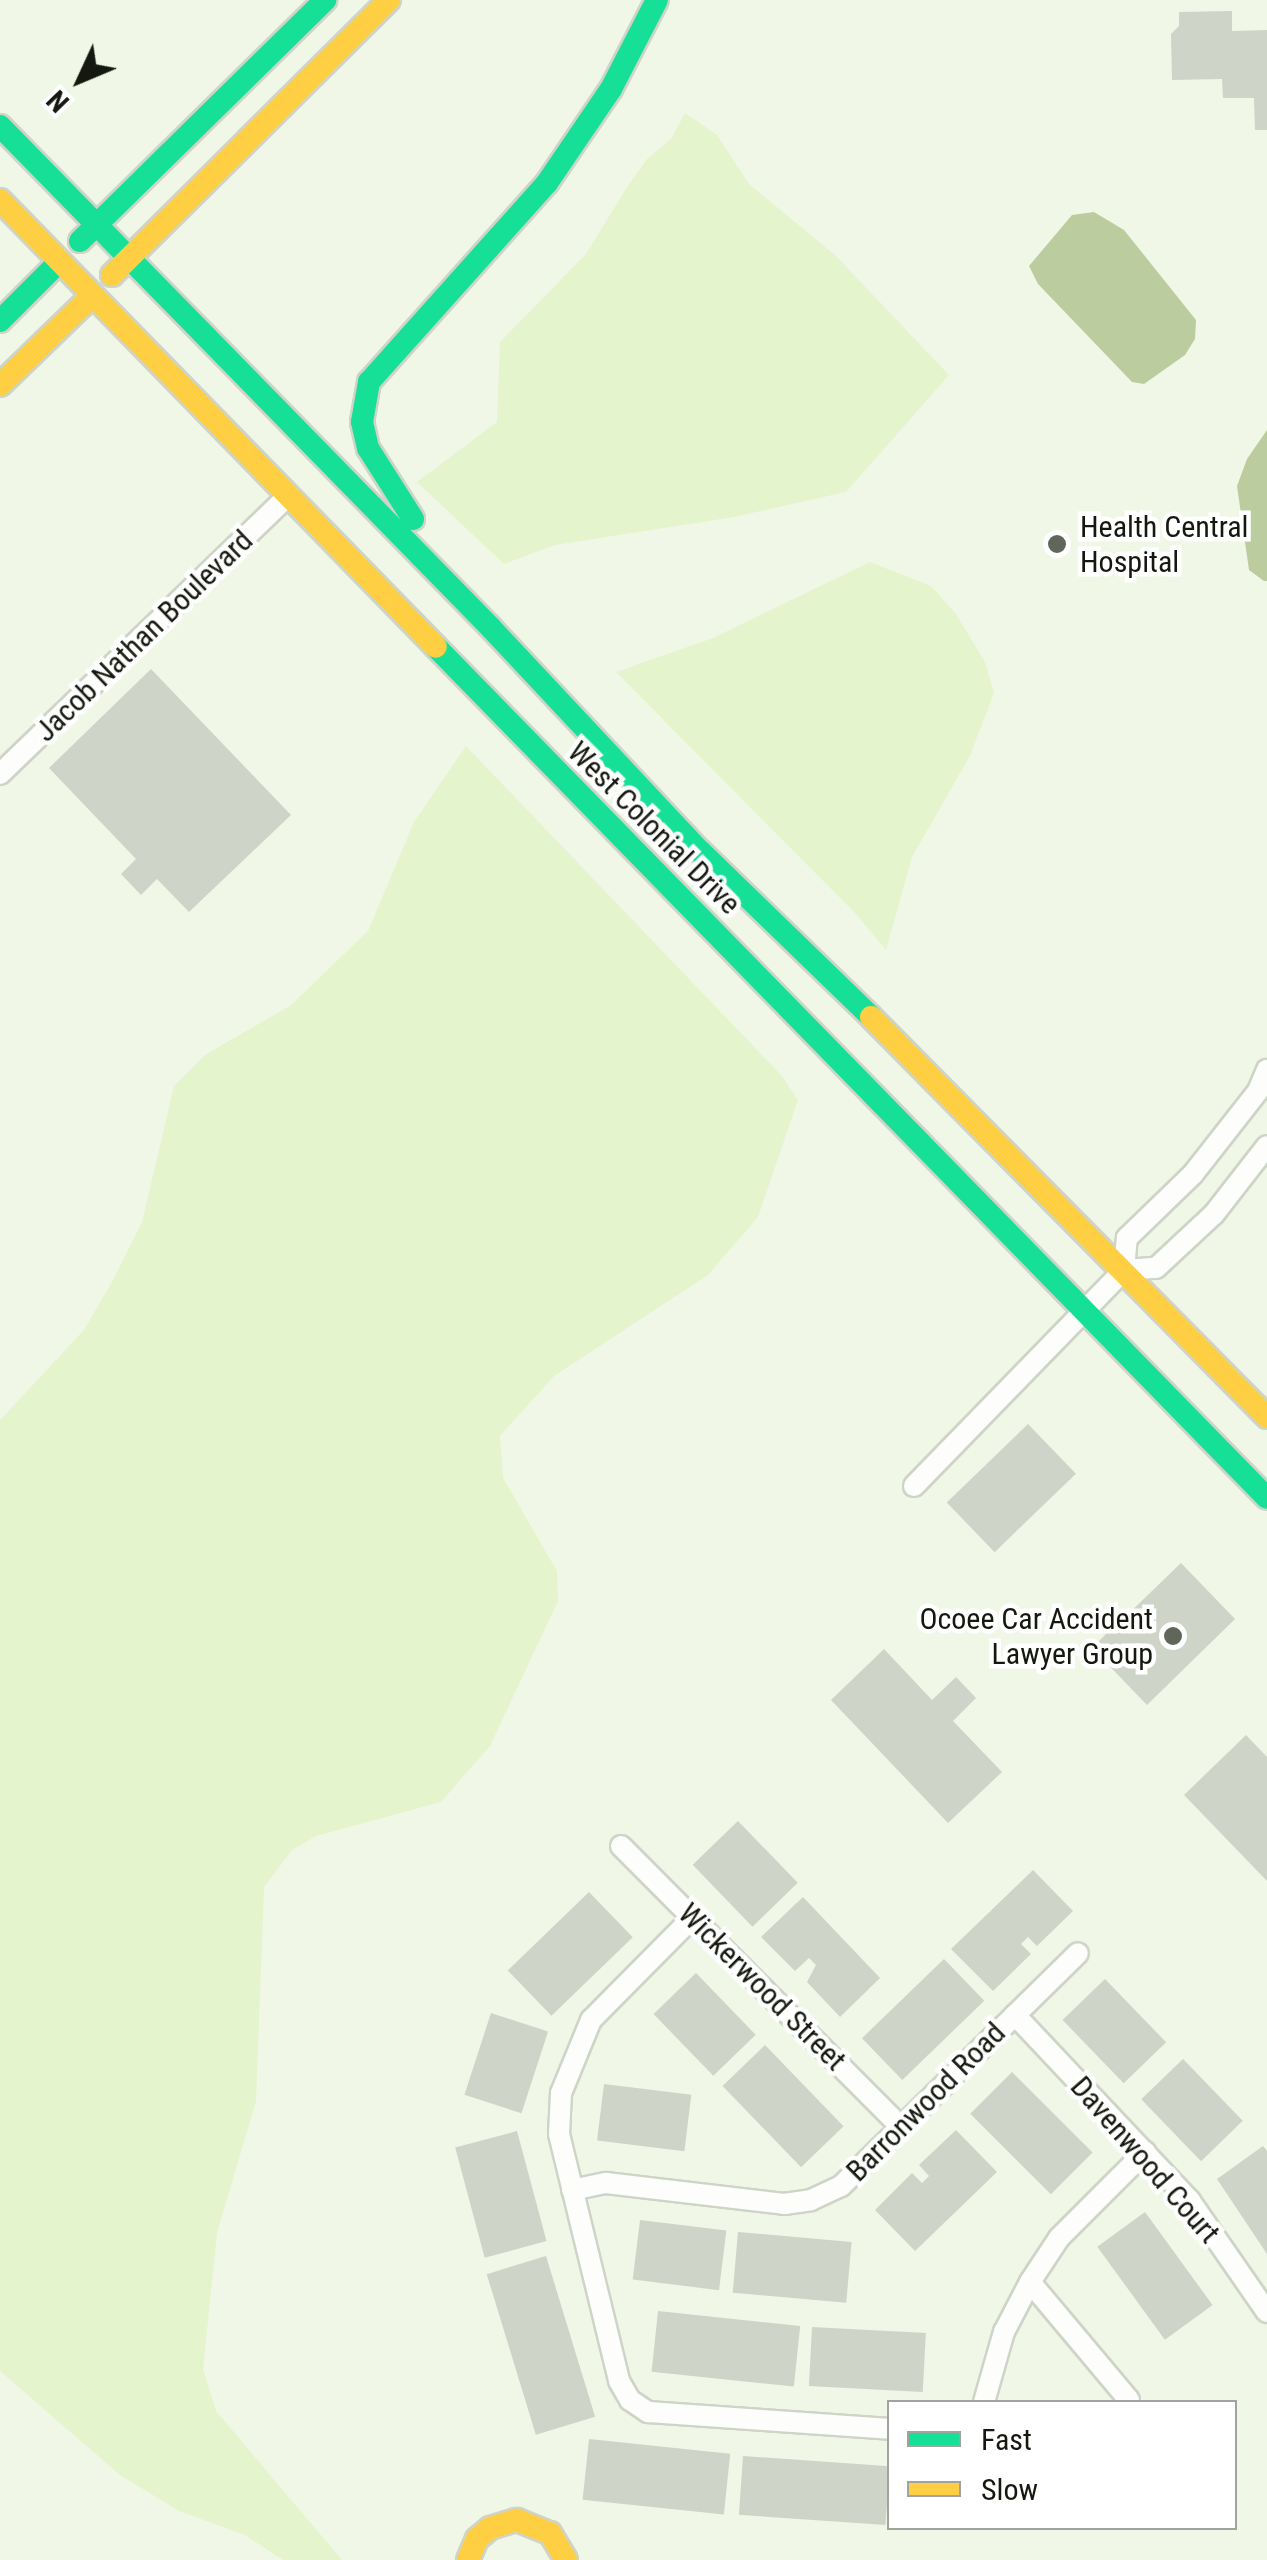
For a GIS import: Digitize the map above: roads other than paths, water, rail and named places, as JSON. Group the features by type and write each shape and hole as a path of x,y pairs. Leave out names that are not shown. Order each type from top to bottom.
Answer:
{"main road":[{"path":"0,321 325,0"},
{"path":"0,386 390,0"},
{"path":"491,628 374,462 362,422 365,394 384,362 483,259 548,183 611,89 657,0"},
{"name":"West Colonial Drive","path":"0,126 491,628 749,901 906,1051 1267,1417"},
{"name":"West Colonial Drive","path":"0,200 1267,1498"},
{"path":"468,2560 477,2539 490,2528 518,2520 550,2533 566,2560"}],"street":[{"name":"Jacob Nathan Boulevard","path":"0,774 287,496"},
{"path":"914,1486 1124,1270 1127,1238 1193,1174 1258,1091 1267,1070"},
{"path":"1124,1270 1156,1268 1214,1214 1267,1146"},
{"name":"Wickerwood Street","path":"622,1846 902,2127"},
{"path":"693,1917 591,2020 560,2093 559,2134 619,2380 630,2400 648,2412 887,2429"},
{"name":"Barronwood Road","path":"572,2190 606,2183 784,2204 811,2200 842,2186 1078,1953"},
{"name":"Davenwood Court","path":"1014,2015 1190,2201 1267,2312"},
{"path":"985,2400 1004,2332 1030,2282 1059,2238 1145,2152"},
{"path":"1030,2282 1130,2400"}],"place":[{"name":"Health Central Hospital","path":"1057,544"},
{"name":"Ocoee Car Accident Lawyer Group","path":"1173,1636"}]}
